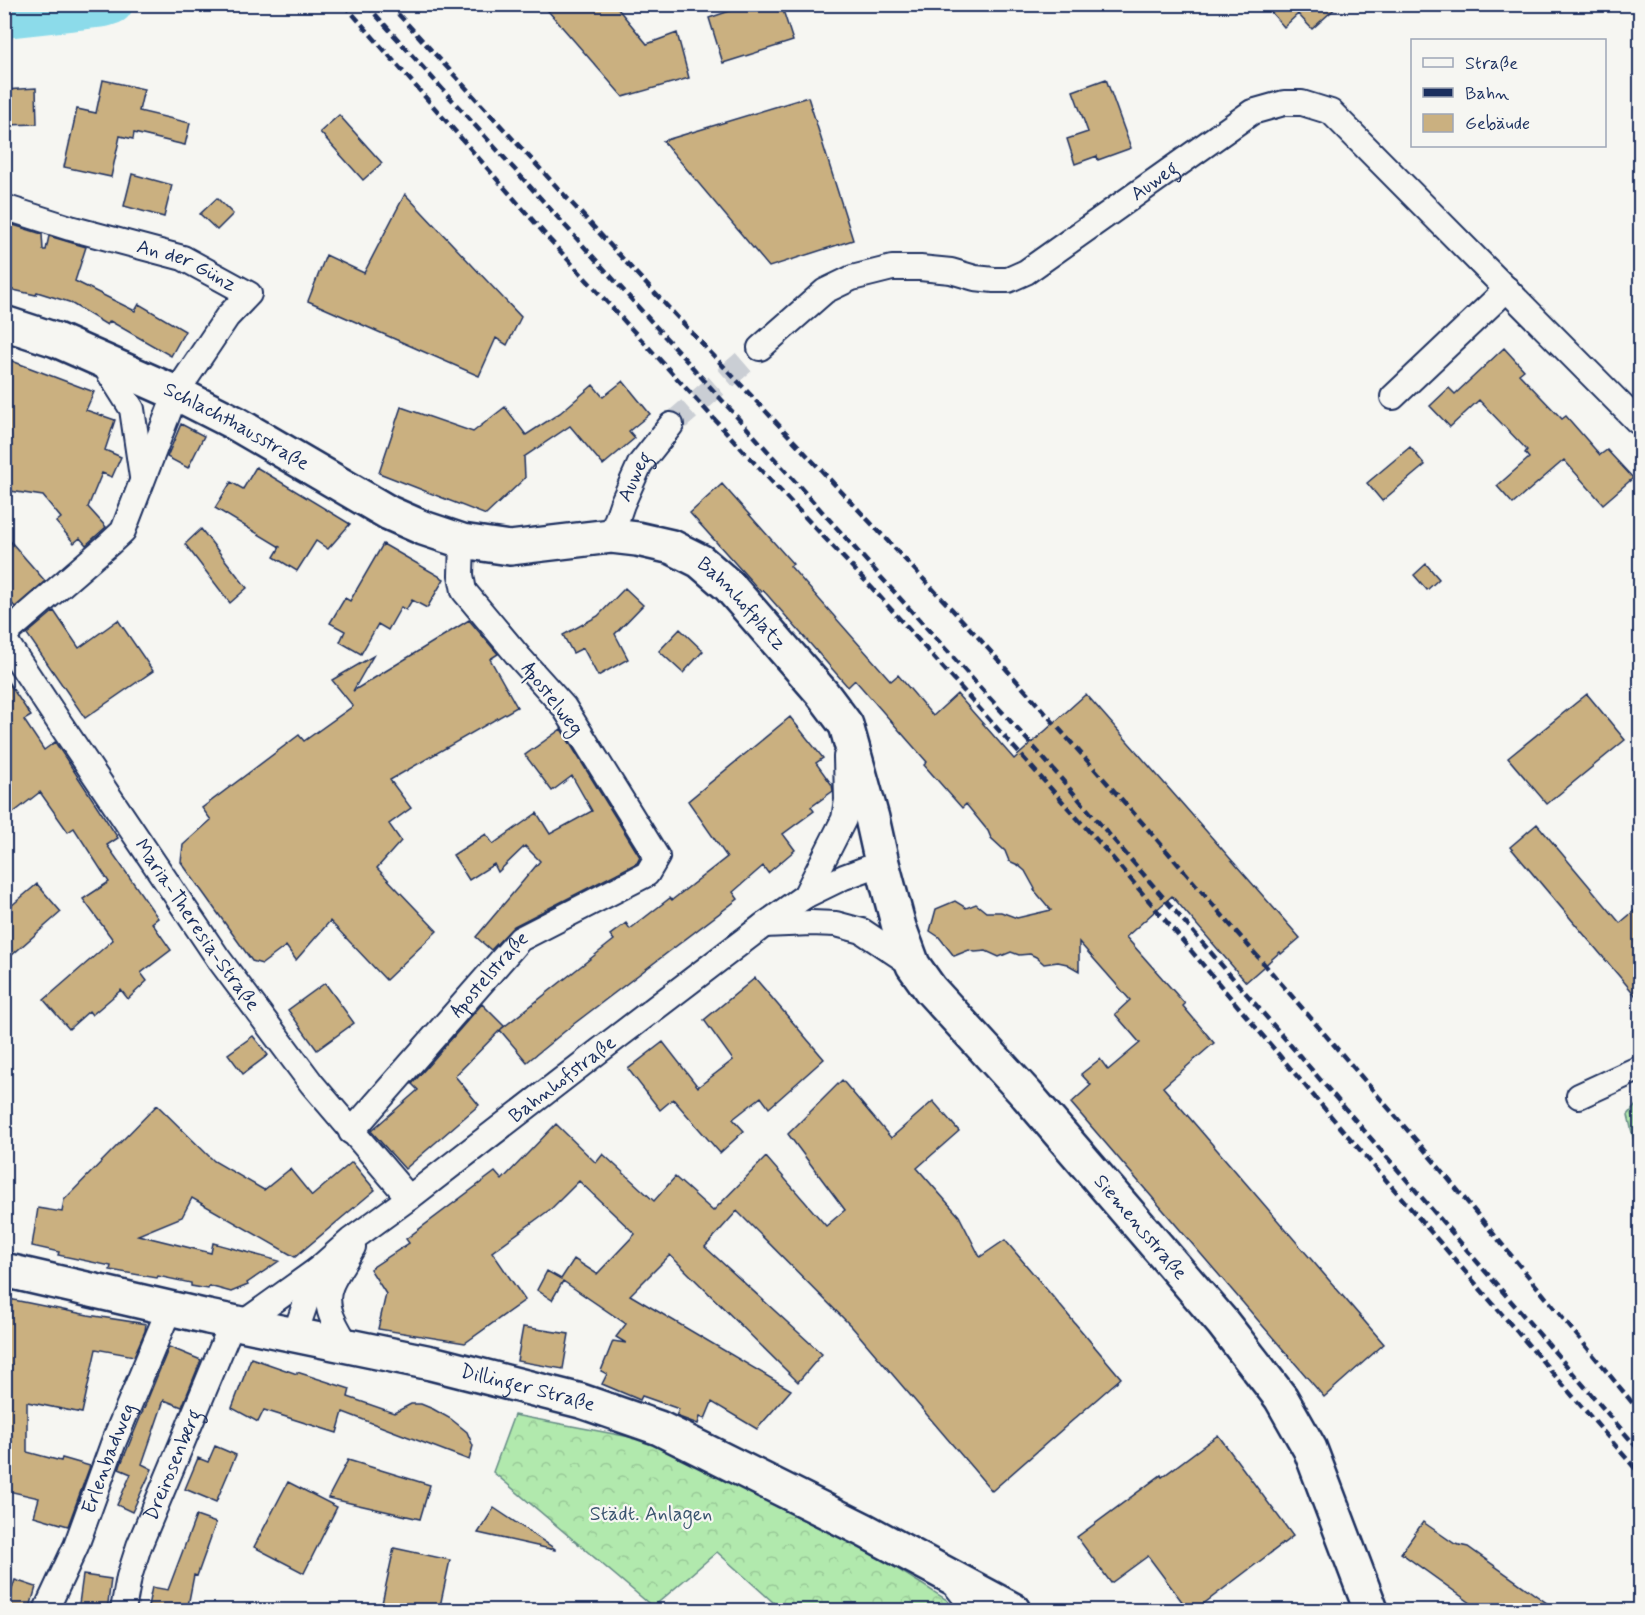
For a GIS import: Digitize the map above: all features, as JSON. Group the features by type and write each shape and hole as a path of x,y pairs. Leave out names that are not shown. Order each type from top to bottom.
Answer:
{"main road":[{"name":"Schlachthausstraße","path":"4,323 56,340 176,393 234,423 388,513 462,541"},
{"name":"Bahnhofplatz","path":"462,541 510,548 611,536 672,547 700,561 729,586 822,693 846,725 882,863"},
{"name":"Siemensstraße","path":"882,863 899,927 913,965 930,989 1027,1095 1222,1322 1281,1398 1310,1449 1371,1611"},
{"name":"Dillinger Straße","path":"4,1270 431,1363 581,1401 659,1428 864,1530 1012,1611"}],"street":[{"name":"Auweg","path":"760,348 825,291 852,278 892,268 951,271 975,278 994,280 1008,280 1026,273 1252,112 1284,104 1302,104 1331,112 1637,421 1641,422"},
{"name":"An der Günz","path":"4,207 70,228 183,258 249,294 226,317 176,393"},
{"path":"1393,397 1507,290"},
{"path":"101,360 132,409 142,477"},
{"path":"4,637 123,531 176,393"},
{"name":"Auweg","path":"611,536 622,504 640,465 672,425"},
{"name":"Apostelweg","path":"462,541 461,575 464,591 564,707 657,857"},
{"name":"Maria-Theresia-Straße","path":"4,637 218,958 312,1084 409,1198"},
{"name":"Bahnhofstraße","path":"805,896 844,819 847,800 846,725"},
{"name":"Apostelstraße","path":"351,1132 520,939 647,874 657,857"},
{"name":"Bahnhofstraße","path":"238,1322 317,1270 361,1233 764,925 805,896 844,877 882,863"},
{"path":"764,925 836,924 862,931 913,965"},
{"path":"1579,1096 1641,1068"},
{"name":"Bahnhofstraße","path":"346,1345 328,1308 329,1289 361,1233"},
{"path":"295,1334 317,1270"},
{"name":"Erlenbadweg","path":"46,1611 76,1546 114,1441 170,1307"},
{"name":"Dreirosenberg","path":"123,1611 129,1577 139,1546 238,1322"},
{"path":"948,1577 975,1611"}],"green space":[{"path":"1640,1100 1640,1153 1635,1146 1628,1115"},
{"name":"Städt. Anlagen","path":"514,1415 667,1444 805,1511 947,1600 955,1610 780,1610 717,1552 653,1607 493,1472"}],"building":[{"path":"542,4 614,4 647,44 677,33 689,78 623,97"},
{"path":"750,4 781,4 793,41 723,63 709,18"},
{"path":"1264,4 1340,4 1312,29 1298,14 1284,27"},
{"path":"1106,79 1131,148 1098,160 1097,156 1075,164 1067,139 1088,132 1073,91"},
{"path":"103,80 144,89 139,111 190,123 185,145 134,133 133,139 120,136 111,177 64,167 77,109 96,113"},
{"path":"36,88 37,124 6,125 4,90"},
{"path":"808,97 853,240 769,267 663,141"},
{"path":"339,115 382,163 363,180 320,132"},
{"path":"132,174 172,185 164,217 124,206"},
{"path":"405,194 521,317 507,345 496,338 479,376 308,301 326,255 364,273"},
{"path":"217,198 233,214 217,230 200,214"},
{"path":"10,224 42,234 43,250 46,250 49,236 86,247 75,281 135,311 139,304 185,331 171,356 110,321 107,325 69,302 37,292 36,295 4,288 4,269 11,249 4,247 4,242"},
{"path":"1504,348 1524,370 1519,374 1562,419 1566,416 1600,455 1607,450 1633,478 1603,504 1564,460 1513,504 1497,486 1529,458 1525,453 1527,450 1479,400 1450,427 1430,406 1449,388 1455,394"},
{"path":"4,358 94,392 86,410 115,420 105,450 121,457 112,477 102,473 88,507 106,527 86,545 80,538 74,543 56,522 61,518 43,496 4,490"},
{"path":"623,381 650,414 629,431 635,438 603,465 570,426 524,457 525,478 486,515 379,473 401,407 473,432 505,407 526,435 560,413 593,385 603,397"},
{"path":"181,424 204,436 188,468 167,457"},
{"path":"1410,447 1425,465 1382,501 1367,483"},
{"path":"256,467 350,524 328,549 316,541 297,571 274,557 280,547 215,508 231,482 243,489"},
{"path":"722,484 891,681 898,675 933,716 957,694 1014,759 1086,694 1300,938 1246,982 1172,896 1126,937 1185,1004 1183,1006 1214,1043 1163,1087 1384,1344 1324,1397 1071,1103 1091,1085 1081,1074 1100,1059 1108,1070 1140,1043 1115,1014 1130,1000 1079,942 1079,971 1058,962 1044,964 1030,954 1019,955 1011,952 999,957 986,951 969,950 954,956 939,937 930,931 936,909 955,901 966,908 976,904 986,912 1001,912 1017,918 1051,910 1034,890 1025,871 1009,861 1005,851 991,838 966,804 962,808 924,765 927,762 855,680 848,687 763,590 761,592 690,513"},
{"path":"201,529 247,588 230,603 185,544"},
{"path":"4,534 45,581 15,607 4,594"},
{"path":"383,544 444,579 427,608 412,600 406,610 401,607 388,630 378,624 361,654 340,642 345,631 330,623 345,598 350,601"},
{"path":"1426,564 1439,579 1427,590 1414,575"},
{"path":"625,588 643,605 615,634 628,659 598,676 583,648 573,653 563,635 598,616"},
{"path":"54,611 79,648 118,620 153,671 85,718 27,634"},
{"path":"469,620 498,654 490,659 517,707 390,780 411,808 389,824 401,841 377,868 437,931 386,980 330,921 296,960 286,946 262,964 252,961 181,862 183,845 211,820 202,808 299,735 304,741 353,706 332,680 373,656 353,691"},
{"path":"680,629 703,651 683,673 659,651"},
{"path":"4,676 31,716 24,720 44,750 55,742 118,838 107,845 158,918 152,923 171,950 141,973 147,981 128,999 121,990 92,1015 89,1011 69,1029 44,1000 113,940 83,899 109,882 74,828 68,832 40,792 4,820"},
{"path":"1587,694 1625,740 1547,804 1508,758"},
{"path":"790,717 823,758 816,763 832,785 833,791 811,807 814,811 783,834 795,850 768,873 763,866 733,892 738,899 527,1062 500,1030 614,940 610,935 626,923 630,929 727,857 688,801"},
{"path":"561,729 640,857 637,863 514,926 491,950 476,937 540,861 525,846 498,872 494,864 469,880 453,855 486,834 493,844 537,813 550,834 592,811 572,776 552,791 525,755"},
{"path":"1537,824 1620,923 1641,905 1641,1002 1510,847"},
{"path":"37,884 61,912 4,962 4,912"},
{"path":"755,978 824,1059 769,1108 761,1097 733,1119 744,1131 720,1153 673,1099 660,1110 628,1069 663,1042 698,1087 733,1060 704,1020"},
{"path":"325,983 354,1023 317,1050 288,1010"},
{"path":"482,1004 504,1026 455,1076 479,1105 405,1169 371,1131 418,1090 412,1084"},
{"path":"253,1036 268,1055 243,1074 228,1054"},
{"path":"842,1080 891,1138 933,1101 959,1131 917,1168 959,1216 980,1257 1005,1240 1121,1378 992,1491 852,1327 737,1211 705,1247 822,1354 798,1382 670,1255 630,1295 791,1390 757,1429 712,1402 705,1419 700,1417 698,1424 676,1416 679,1409 642,1396 640,1400 602,1384 607,1374 601,1371 613,1341 626,1343 616,1337 626,1324 563,1281 552,1300 537,1290 547,1271 561,1279 574,1259 597,1274 635,1234 579,1181 552,1208 492,1252 525,1300 465,1343 378,1329 386,1294 370,1269 409,1243 406,1239 495,1172 502,1180 556,1124 596,1163 603,1154 654,1201 675,1177 713,1211 766,1157 826,1226 845,1210 788,1134"},
{"path":"157,1105 214,1161 264,1190 290,1169 312,1196 352,1162 375,1190 295,1257 192,1198 182,1217 138,1235 211,1253 213,1243 279,1261 247,1283 248,1285 231,1292 209,1286 208,1289 191,1286 191,1283 158,1276 157,1278 110,1270 111,1266 58,1255 59,1252 32,1246 38,1208 62,1212 64,1200"},
{"path":"4,1298 146,1324 134,1356 96,1349 82,1413 27,1402 27,1452 90,1466 68,1526 34,1516 39,1498 4,1490"},
{"path":"523,1327 569,1334 563,1369 517,1361"},
{"path":"169,1347 201,1360 182,1407 164,1400 142,1464 152,1469 132,1512 117,1505 131,1474 119,1469"},
{"path":"251,1358 350,1389 348,1397 394,1413 411,1404 421,1404 433,1409 451,1419 467,1432 473,1446 469,1460 343,1412 337,1433 264,1410 258,1422 232,1408"},
{"path":"1218,1435 1293,1536 1194,1611 1189,1611 1148,1556 1111,1583 1077,1537"},
{"path":"215,1446 236,1455 216,1502 185,1489 198,1458 208,1462"},
{"path":"348,1460 430,1485 420,1519 328,1498"},
{"path":"288,1482 337,1507 304,1573 254,1547"},
{"path":"494,1508 555,1549 555,1550 478,1533"},
{"path":"196,1516 216,1523 197,1576 194,1575 187,1611 147,1611 152,1587 168,1590"},
{"path":"1423,1522 1455,1544 1468,1547 1558,1611 1482,1611 1401,1553"},
{"path":"394,1548 450,1560 439,1611 391,1611 381,1608"},
{"path":"83,1575 111,1579 107,1611 78,1611"},
{"path":"15,1580 36,1587 29,1611 5,1611"}],"waterway":[{"path":"4,18 104,7 113,4"}],"tunnel":[{"path":"671,425 760,348"}],"railway":[{"path":"344,4 550,240 872,588 1111,856 1329,1114 1640,1474"},
{"path":"366,4 1039,753 1640,1451"},
{"path":"389,4 634,271 977,636 1146,827 1422,1147 1640,1412"}]}
